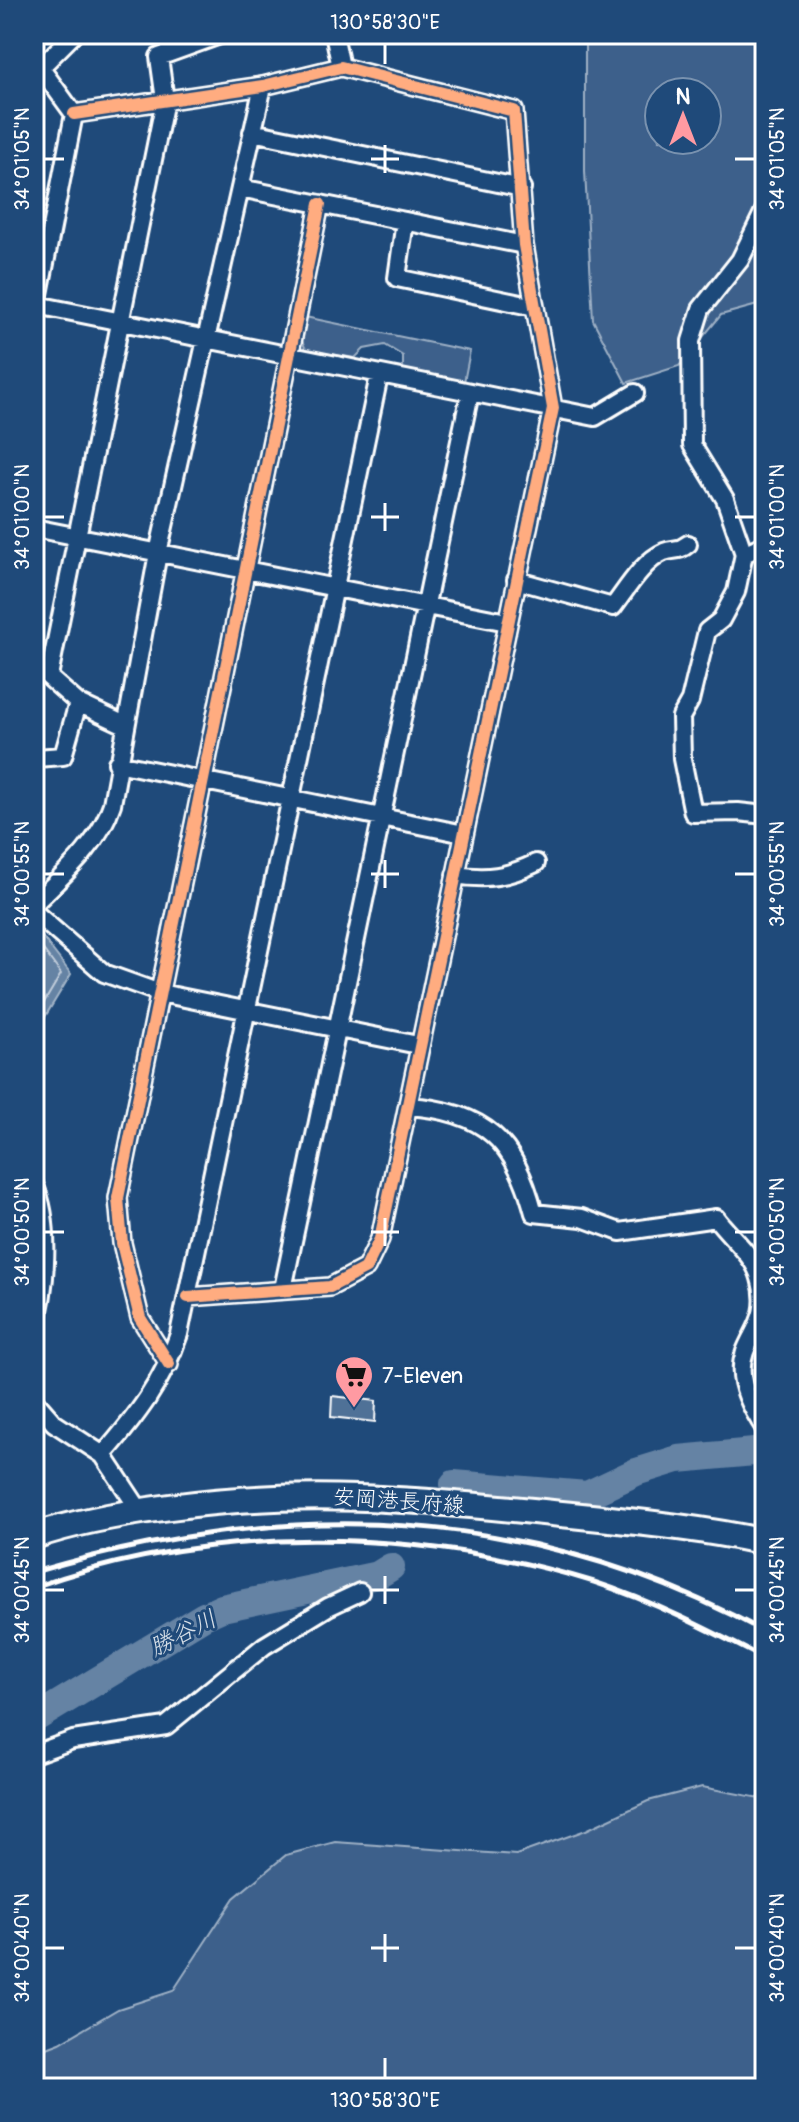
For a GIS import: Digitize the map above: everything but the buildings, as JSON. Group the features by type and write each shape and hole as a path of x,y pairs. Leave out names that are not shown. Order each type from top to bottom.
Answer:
{"main road":[{"name":"安岡港長府線","path":"34,1536 140,1511 276,1495 403,1499 655,1524 765,1542"}],"street":[{"path":"74,34 38,63 74,114 36,312 120,322 595,417 635,393"},
{"path":"49,676 165,100 159,57 223,34"},
{"path":"334,34 341,67"},
{"path":"74,114 263,86 341,67 514,111 524,245 553,408 380,1239 366,1268 330,1287 188,1297"},
{"path":"34,904 84,853 106,825 158,553 263,86"},
{"path":"252,132 522,188"},
{"path":"240,188 524,245"},
{"path":"169,1364 140,1318 122,1243 118,1198 320,204"},
{"path":"765,209 740,260 701,309 690,352 692,445 725,499 744,554 736,592 721,620 707,631 690,701 681,717 682,759 693,813 765,815"},
{"path":"405,221 397,278 535,307"},
{"path":"103,1455 146,1406 169,1364 188,1297 379,376"},
{"path":"283,1289 470,393"},
{"path":"34,528 507,622"},
{"path":"516,580 613,607 637,575 663,552 681,551 688,544"},
{"path":"744,554 765,544"},
{"path":"34,664 78,703 125,725"},
{"path":"34,763 36,758 63,756 78,703"},
{"path":"117,763 464,834"},
{"path":"455,875 486,880 513,875 536,863"},
{"path":"34,912 104,973 160,993 418,1045"},
{"path":"408,1106 456,1114 492,1131 515,1160 534,1213 582,1218 620,1232 633,1233 669,1223 716,1218 753,1263 760,1278 760,1320 741,1354 740,1378 746,1399 765,1429"},
{"path":"34,1184 43,1222 46,1275 43,1303 34,1331"},
{"path":"34,1400 54,1423 103,1455 140,1511"},
{"path":"34,1754 73,1740 166,1726 264,1646 328,1607 360,1592"}],"shaded area":[{"path":"585,34 765,34 765,303 721,315 679,366 626,383 593,320 585,171"},
{"path":"305,317 470,351 464,382 403,369 403,356 385,345 364,349 355,358 306,350 301,338"},
{"path":"702,1787 765,1799 765,2088 34,2088 34,2053 60,2043 118,2009 173,1991 234,1898 286,1855 335,1842 516,1855 586,1830 648,1801"}],"water":[{"path":"34,926 71,974 43,1020 34,1014"}],"waterway":[{"name":"勝谷川","path":"454,1484 587,1495 636,1472 678,1459 765,1451"},
{"name":"勝谷川","path":"34,1719 222,1608 378,1575 391,1567"}],"railway":[{"path":"34,1572 129,1548 222,1532 315,1524 406,1526 497,1537 587,1558 676,1590 765,1632"},
{"path":"34,1587 102,1566 171,1552 242,1543 313,1540 385,1543 456,1551 526,1564 594,1582 660,1607 765,1659"}],"cycle path":[{"path":"74,114 263,86 341,67 514,111 524,245 553,408 380,1239 366,1268 330,1287 188,1297"},
{"path":"169,1364 140,1318 122,1243 118,1198 320,204"}],"place":[{"name":"7-Eleven","path":"354,1409"}]}
